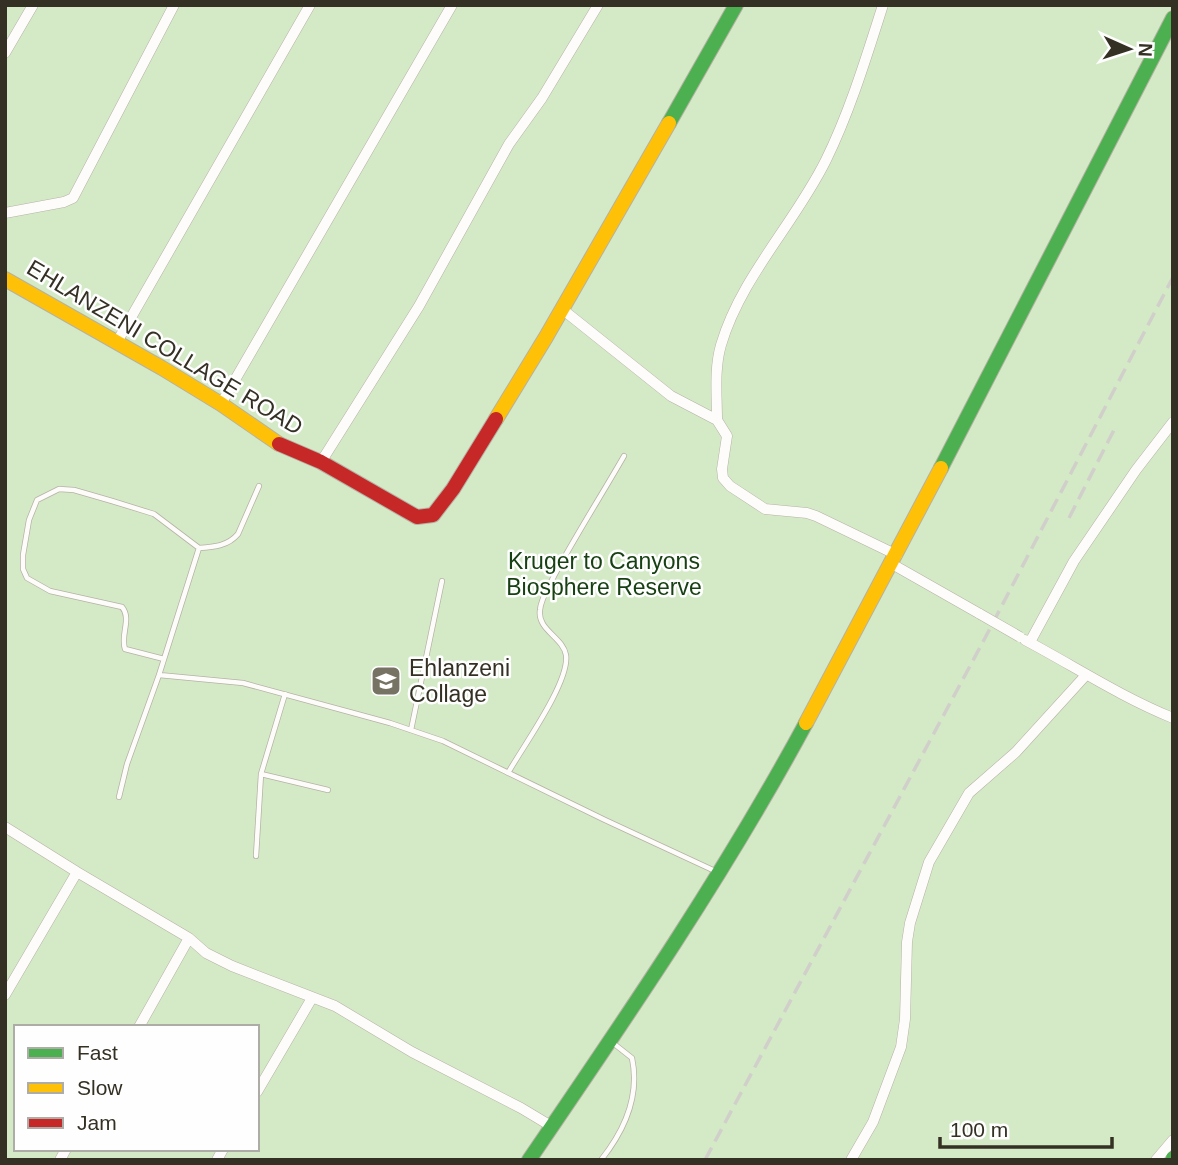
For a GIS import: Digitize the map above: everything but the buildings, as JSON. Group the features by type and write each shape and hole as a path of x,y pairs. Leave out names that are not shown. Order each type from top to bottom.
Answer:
{"street":[{"path":"5,53 33,5"},
{"path":"5,213 73,198 174,5"},
{"path":"117,342 310,5"},
{"path":"221,404 452,5"},
{"path":"321,462 419,306 509,145 598,5"},
{"path":"736,5 562,309 670,396 717,420 727,436 722,469 723,478 730,486 765,509 816,516 895,559 980,614 1086,675 1150,709 1173,718"},
{"path":"717,420 717,364 721,345 736,307 825,163 853,98 883,5"},
{"path":"529,1160 610,1041 766,796 849,647 1173,18"},
{"name":"EHLANZENI COLLAGE ROAD","path":"5,279 221,404 270,439 321,462 417,517 433,515 453,489 562,309"},
{"path":"1025,640 1081,550 1173,422"},
{"path":"851,1160 873,1122 901,1047 910,923 929,862 969,793 1016,752 1086,675"},
{"path":"5,827 189,938 206,953 335,1006 412,1052 551,1126"},
{"path":"5,995 77,872"},
{"path":"140,1025 189,938"},
{"path":"259,1088 312,998"},
{"path":"1156,1160 1173,1140"}],"lane":[{"path":"508,773 559,687 565,664 566,654 562,645 544,626 540,616 543,599 563,559 624,456"},
{"path":"164,659 125,649 123,640 127,616 122,607 50,591 27,578 23,569 23,555 29,520 37,500 48,492 59,489 74,490 154,514 199,548 223,545 233,540 259,486"},
{"path":"119,797 127,764 159,675 199,548"},
{"path":"411,730 442,582"},
{"path":"159,675 243,684 443,741 719,872"},
{"path":"256,856 261,774 285,694"},
{"path":"261,774 328,790"},
{"path":"601,1160 625,1123 636,1077 632,1058 610,1041"}],"green space":[{"name":"Kruger to Canyons Biosphere Reserve","path":"5,5 1173,5 1173,1160 5,1160"}],"railway":[{"path":"705,1160 985,638 1173,277"},
{"path":"1069,518 1116,426"}],"traffic: fast":[{"path":"669,123 736,5"},
{"path":"941,468 1173,18"},
{"path":"529,1160 708,891 806,723"}],"traffic: slow":[{"path":"496,419 669,123"},
{"path":"5,279 162,368 279,444"},
{"path":"806,723 941,468"}],"traffic: jam":[{"path":"279,444 321,462 417,517 433,515 453,489 496,419"}],"place":[{"name":"Ehlanzeni Collage","path":"386,681"}]}
